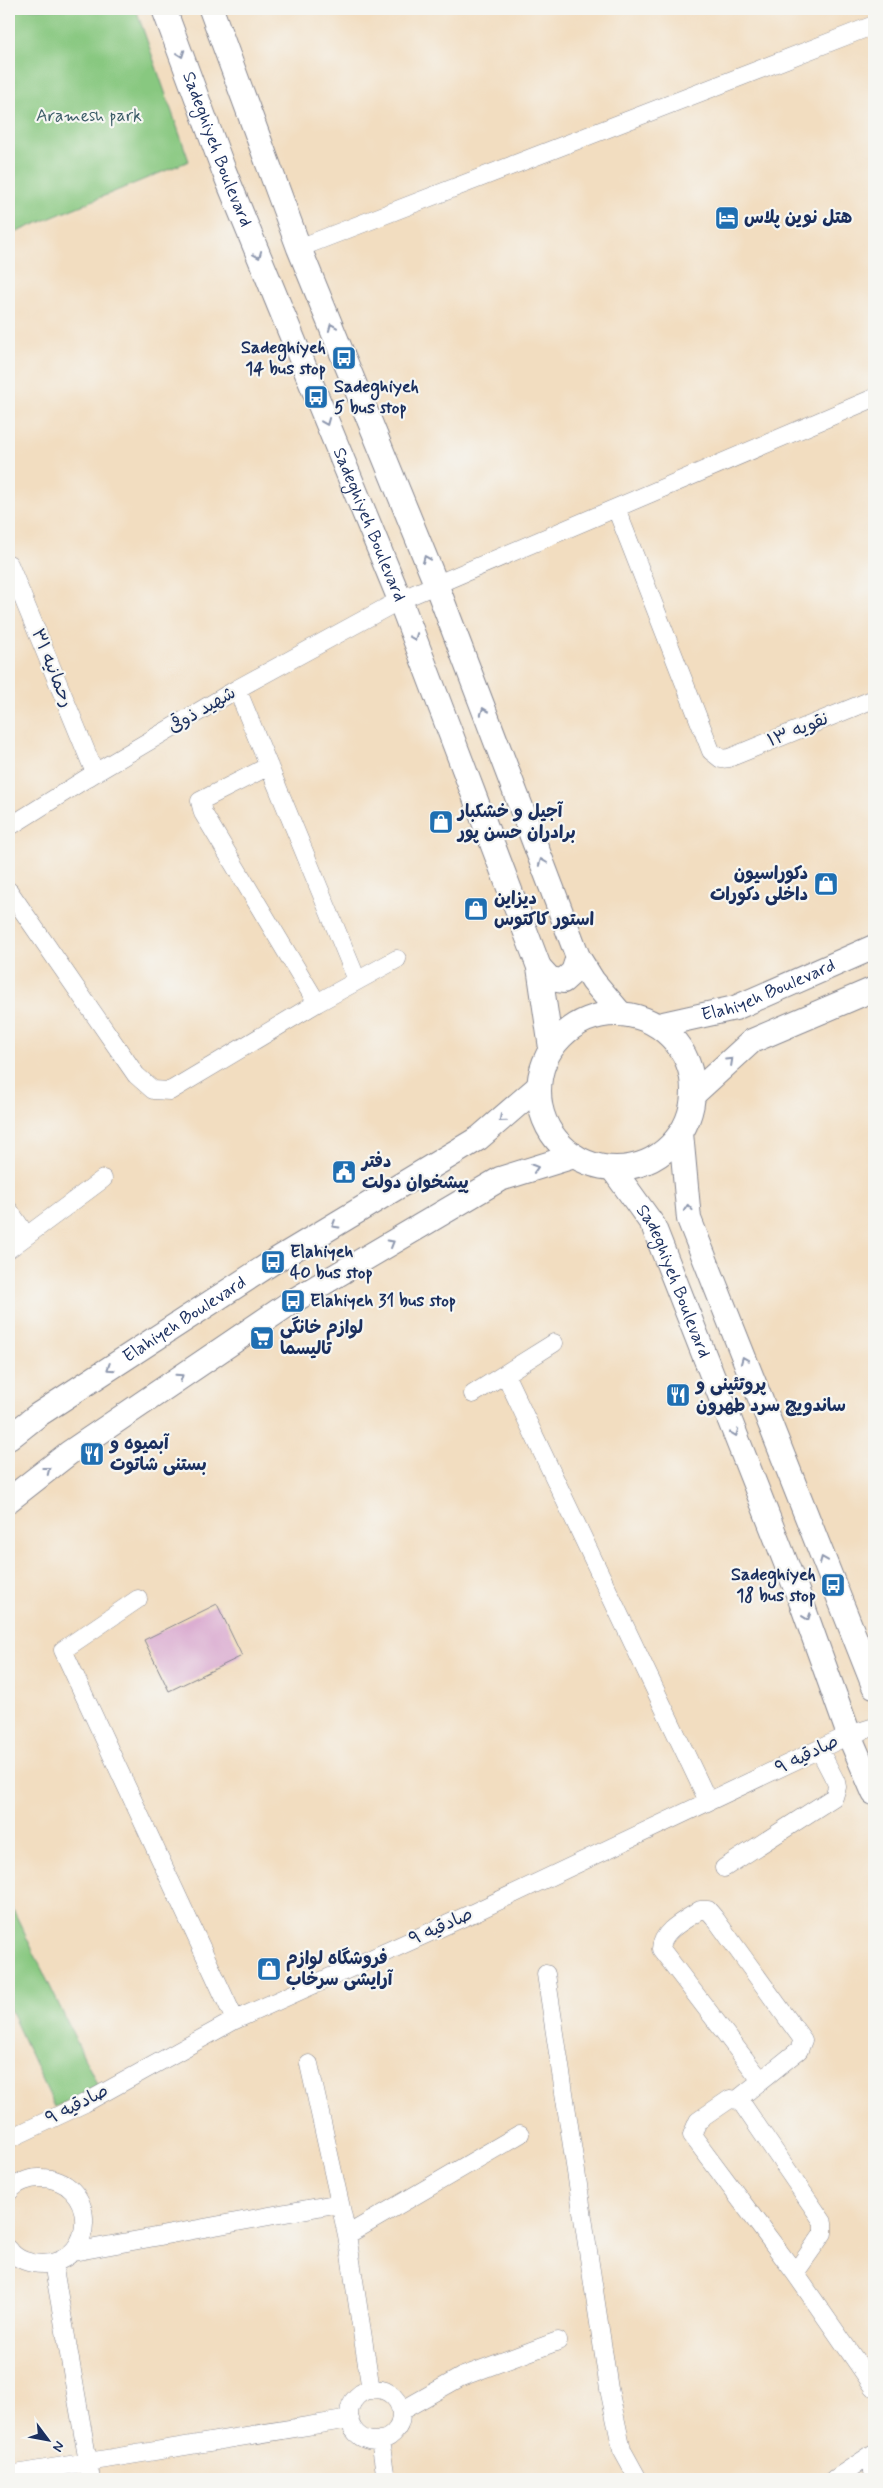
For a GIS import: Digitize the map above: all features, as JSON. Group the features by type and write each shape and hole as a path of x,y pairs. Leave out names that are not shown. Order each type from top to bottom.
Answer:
{"main road":[{"name":"Sadeghiyeh Boulevard","path":"164,9 224,171 400,600 539,968 551,1048"},
{"path":"211,9 299,248 436,584 578,957 594,982 620,1013"},
{"name":"Elahiyeh Boulevard","path":"658,1025 735,1008 874,947"},
{"path":"539,968 550,979 563,980 573,972 578,957"},
{"path":"694,1094 752,1040 874,989"},
{"path":"620,1013 640,1016 658,1025 674,1038 686,1055 692,1074 694,1094 690,1114 681,1133 668,1148 651,1160 632,1167 612,1168 592,1165 574,1156 558,1143 547,1126 540,1107 538,1087 542,1067 551,1048 564,1033 580,1021 600,1014 620,1013"},
{"name":"Elahiyeh Boulevard","path":"9,1438 38,1415 273,1262 479,1138 538,1087"},
{"name":"Sadeghiyeh Boulevard","path":"681,1133 689,1219 874,1686"},
{"path":"9,1500 69,1452 293,1301 500,1179 574,1156"},
{"name":"Sadeghiyeh Boulevard","path":"612,1168 653,1225 802,1604 849,1735 874,1793"}],"street":[{"path":"299,248 874,25"},
{"name":"شهید ذوقی","path":"9,827 95,773 237,689 400,600 874,398"},
{"name":"نقویه ۱۳","path":"616,508 710,751 721,759 729,758 874,699"},
{"name":"رحمانیه ۳۱","path":"9,564 95,773"},
{"path":"237,689 357,980"},
{"path":"269,766 209,794 200,801 203,813 317,1003"},
{"path":"9,891 136,1075 154,1090 170,1091 317,1003 396,959"},
{"path":"9,1248 104,1179"},
{"path":"9,1210 26,1236"},
{"path":"473,1394 554,1343"},
{"path":"505,1374 708,1801"},
{"path":"138,1599 62,1650 235,2020"},
{"name":"صادقیه ۹","path":"9,2139 85,2103 235,2020 475,1912 708,1801 820,1751 849,1735 874,1727"},
{"path":"724,1868 834,1797 837,1788 836,1782 820,1751"},
{"path":"737,2100 760,2079 800,2050 803,2040 714,1917 708,1910 700,1910 665,1935 661,1949 760,2079"},
{"path":"546,1974 609,2389 622,2450 638,2479"},
{"path":"309,2064 347,2234 371,2390"},
{"path":"795,2272 823,2233 825,2227 743,2105 737,2100 730,2099 698,2121 692,2134 795,2272 874,2387"},
{"path":"347,2234 520,2134"},
{"path":"9,2190 30,2178 53,2178 73,2189 84,2209 84,2232 73,2252"},
{"path":"9,2249 30,2264 53,2263 73,2252 340,2203"},
{"path":"53,2263 90,2479"},
{"path":"401,2411 461,2376 558,2341"},
{"path":"371,2390 381,2390 390,2394 397,2401 401,2411 400,2421 396,2430 389,2437 380,2440 369,2440 360,2436 353,2429 350,2419 350,2409 354,2400 362,2393 371,2390"},
{"path":"9,2476 350,2419"},
{"path":"380,2440 386,2479"},
{"path":"835,2479 872,2455 874,2476"}],"green space":[{"name":"Aramesh park","path":"9,9 136,9 189,161 9,235"},
{"path":"9,1901 98,2086 55,2107 9,2008"}],"building":[{"path":"217,1604 242,1656 169,1691 144,1640"}],"place":[{"name":"هتل نوین پلاس","path":"727,218"},
{"name":"Sadeghiyeh 14 bus stop","path":"344,358"},
{"name":"Sadeghiyeh 5 bus stop","path":"316,397"},
{"name":"آجیل و خشکبار برادران حسن پور","path":"441,822"},
{"name":"دکوراسیون داخلی دکورات","path":"826,884"},
{"name":"دیزاین استور کاکتوس","path":"476,909"},
{"name":"دفتر پیشخوان دولت","path":"344,1172"},
{"name":"Elahiyeh 40 bus stop","path":"273,1262"},
{"name":"Elahiyeh 31 bus stop","path":"293,1301"},
{"name":"لوازم خانگی تالیسما","path":"262,1338"},
{"name":"پروتئینی و ساندویچ سرد طهرون","path":"678,1395"},
{"name":"آبمیوه و بستنی شاتوت","path":"92,1454"},
{"name":"Sadeghiyeh 18 bus stop","path":"833,1585"},
{"name":"فروشگاه لوازم آرایشی سرخاب","path":"269,1969"}]}
